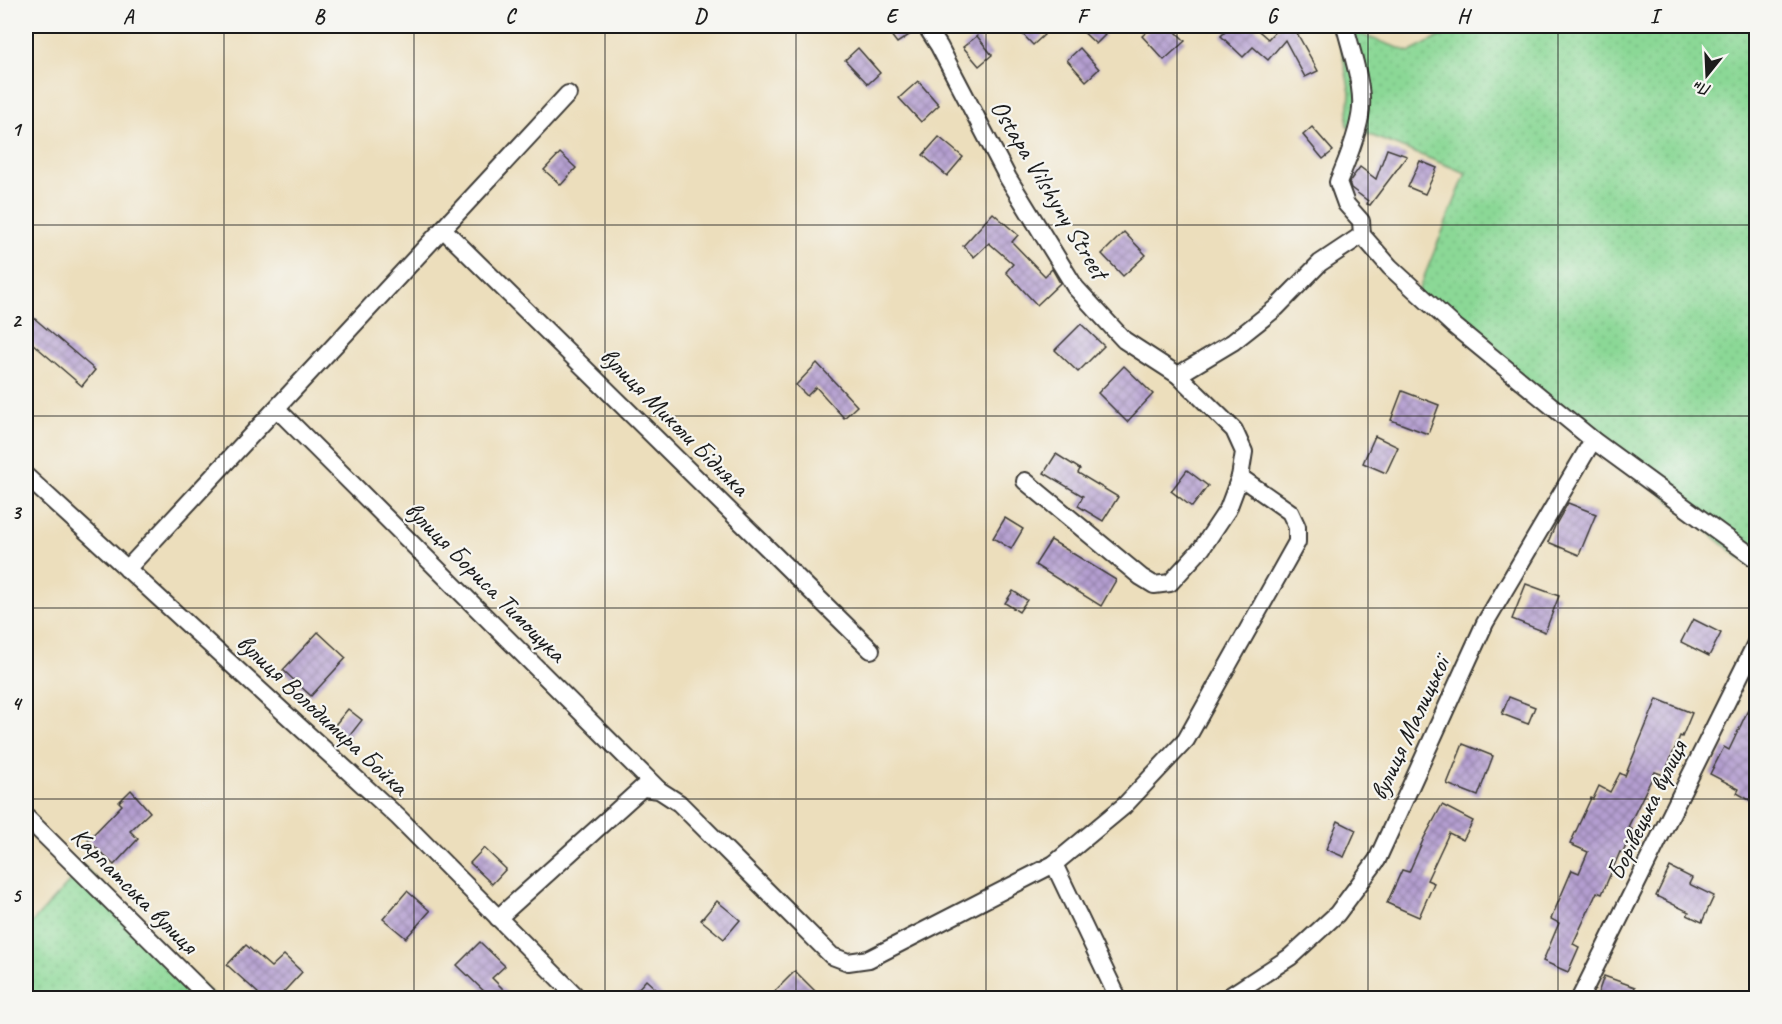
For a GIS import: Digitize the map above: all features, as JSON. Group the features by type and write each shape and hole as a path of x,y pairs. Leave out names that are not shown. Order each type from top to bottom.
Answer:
{"street":[{"name":"Ostapa Vilshyny Street","path":"926,26 939,46 1008,178 1075,287 1124,340 1178,375 1234,430 1244,452 1240,477"},
{"path":"1345,26 1358,82 1361,109 1347,161 1338,182 1346,204 1360,221 1362,235 1390,267 1453,325 1593,440 1756,559"},
{"path":"128,569 568,94"},
{"name":"вулиця Миколи Бідняка","path":"443,229 871,650"},
{"path":"1178,375 1233,342 1276,308 1320,263 1362,235"},
{"name":"вулиця Бориса Тимощука","path":"277,409 659,790 678,803 832,956 848,962 868,959 1053,864 1124,806 1186,740 1297,542 1297,527 1290,512 1240,477"},
{"name":"вулиця Малицької","path":"1227,999 1290,957 1337,914 1377,860 1485,623 1593,440"},
{"name":"вулиця Володимира Бойка","path":"26,476 398,817 578,999"},
{"path":"1025,481 1141,577 1154,585 1170,583 1202,548 1228,509 1240,477"},
{"name":"Борівецька вулиця","path":"1580,999 1756,643"},
{"path":"498,918 642,788 659,790"},
{"name":"Карпатська вулиця","path":"26,817 209,999"},
{"path":"1053,864 1118,999"}],"green space":[{"path":"1337,26 1410,52 1461,26 1756,26 1756,571 1417,294 1466,173 1347,126 1350,93"},
{"path":"84,866 216,998 26,998 26,929"}],"building":[{"path":"884,26 916,26 917,30 897,43"},
{"path":"1015,26 1036,26 1044,35 1033,45"},
{"path":"1077,26 1095,26 1105,35 1096,44"},
{"path":"1154,26 1170,26 1185,41 1164,60 1142,36"},
{"path":"1231,26 1253,26 1268,39 1280,26 1293,26 1318,71 1305,77 1285,40 1268,60 1253,47 1243,57 1221,36"},
{"path":"977,36 992,55 979,66 963,47"},
{"path":"858,48 880,73 868,84 845,60"},
{"path":"1080,48 1099,69 1086,81 1067,60"},
{"path":"918,81 939,105 921,122 899,98"},
{"path":"1312,127 1333,151 1323,159 1303,135"},
{"path":"939,137 963,157 947,176 923,155"},
{"path":"1387,149 1407,156 1370,205 1367,204 1368,201 1351,188 1349,182 1360,167 1376,179"},
{"path":"560,153 576,168 561,185 544,170"},
{"path":"1420,161 1437,168 1425,194 1408,187"},
{"path":"993,213 1018,235 1012,242 1045,276 1052,269 1060,283 1037,305 1006,272 1013,264 989,243 974,257 963,246"},
{"path":"1124,232 1146,255 1123,276 1102,254"},
{"path":"34,318 95,370 82,386 26,338 26,328"},
{"path":"1081,324 1104,346 1078,372 1055,350"},
{"path":"817,363 857,406 844,418 816,387 807,396 796,385"},
{"path":"1124,366 1153,394 1127,422 1098,393"},
{"path":"1402,391 1439,405 1428,434 1391,420"},
{"path":"1375,436 1398,447 1386,473 1363,463"},
{"path":"1056,454 1080,469 1078,473 1118,497 1103,521 1078,506 1083,496 1044,473"},
{"path":"1187,470 1208,486 1192,507 1171,491"},
{"path":"1568,503 1596,514 1579,555 1548,542"},
{"path":"1005,518 1023,529 1011,549 993,538"},
{"path":"1051,540 1116,580 1101,606 1035,565"},
{"path":"1526,584 1559,596 1545,632 1512,619"},
{"path":"1013,591 1027,600 1019,612 1005,603"},
{"path":"1693,619 1721,633 1709,656 1681,642"},
{"path":"318,632 346,658 311,696 283,670"},
{"path":"1509,697 1535,707 1528,724 1502,714"},
{"path":"1657,699 1692,713 1664,775 1655,772 1628,827 1632,829 1623,853 1620,852 1602,894 1597,892 1573,944 1579,947 1568,972 1543,961 1559,923 1551,919 1572,870 1579,873 1588,852 1570,844 1599,786 1610,792 1620,773 1625,776"},
{"path":"348,709 362,720 344,743 330,731"},
{"path":"1748,710 1756,714 1756,791 1751,801 1737,793 1739,789 1710,774 1724,747 1729,750"},
{"path":"1463,744 1493,756 1478,796 1447,784"},
{"path":"131,790 150,812 130,831 138,839 114,865 88,840 122,805 119,802"},
{"path":"1442,805 1473,821 1463,840 1449,833 1427,880 1434,883 1419,917 1387,903 1402,870 1409,872"},
{"path":"1338,821 1356,830 1344,857 1326,849"},
{"path":"484,848 506,869 492,884 470,863"},
{"path":"1670,867 1692,878 1689,884 1714,896 1702,922 1687,915 1689,912 1656,896"},
{"path":"407,891 430,911 406,938 383,919"},
{"path":"717,901 740,920 724,939 701,920"},
{"path":"480,942 505,966 492,978 513,999 492,999 457,965"},
{"path":"246,945 271,967 284,955 302,972 277,999 253,999 258,993 227,965"},
{"path":"795,971 817,993 812,999 767,999"},
{"path":"1604,976 1635,987 1631,999 1596,999"},
{"path":"646,980 667,999 629,999"}]}
